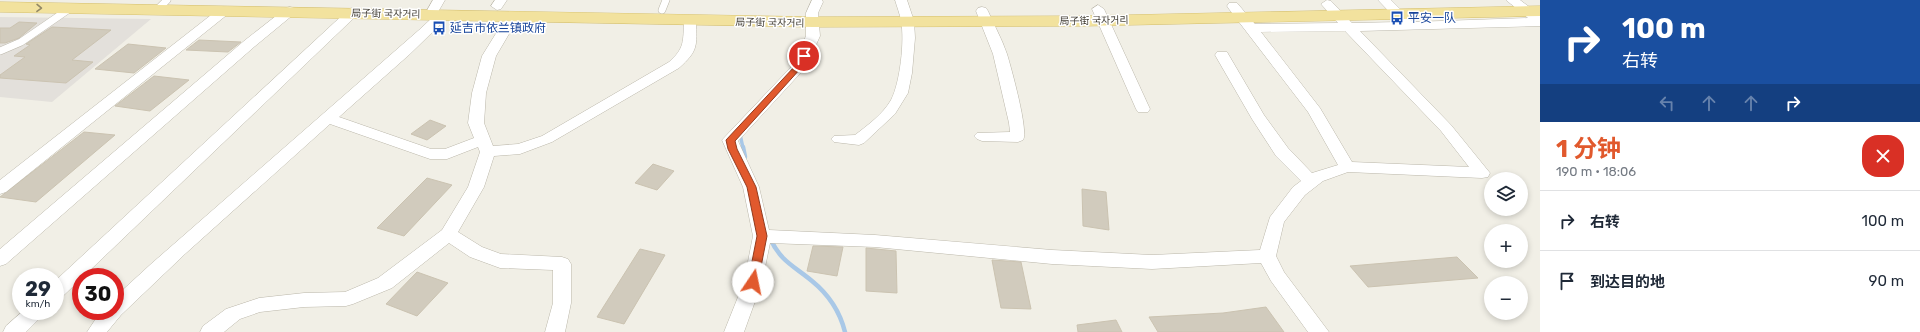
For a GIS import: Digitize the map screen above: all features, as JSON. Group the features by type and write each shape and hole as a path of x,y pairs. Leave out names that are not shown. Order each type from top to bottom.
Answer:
{"main road":[{"name":"局子街 국자거리","path":"193,0 437,9 513,17 690,21 814,12"},
{"name":"局子街 국자거리","path":"0,7 69,9 162,5 224,11 353,12 437,9 499,3 664,5 814,12 905,11 984,16 1101,14 1242,17 1339,16 1389,6 1530,10"}],"street":[{"path":"1389,6 1410,26"},
{"path":"124,301 173,254 418,40 437,9"},
{"path":"1339,16 1410,26 1530,10"},
{"path":"0,188 224,11"},
{"path":"0,260 290,11"},
{"path":"840,139 859,140 880,122 899,100 906,75 905,11"},
{"path":"64,284 353,12"},
{"path":"734,332 769,235 751,187 730,140 799,67 813,36 814,12"},
{"path":"1101,14 1143,109"},
{"path":"982,136 1018,137 1017,123 1000,54 984,16"},
{"path":"1319,332 1277,276 1267,256 1276,221 1299,191 1317,176 1347,167 1482,173 1446,128 1339,16"},
{"path":"210,332 233,314 259,305 304,300 346,299 385,283 448,234 476,187 486,146 476,122 479,93 489,56 513,17"},
{"path":"1242,17 1315,112 1347,167"},
{"path":"328,118 430,154 447,154 486,146 520,149 547,139 620,95 674,65 686,54 691,33 690,21"},
{"path":"1222,55 1257,116 1282,152 1311,182"},
{"path":"448,234 476,252 500,261 562,264 562,303 555,332"},
{"path":"769,235 906,243 1052,257 1152,262 1267,256"},
{"path":"13,332 26,320"},
{"path":"97,332 105,320"}],"lane":[{"path":"0,51 21,42 69,9"}],"shaded area":[{"path":"0,17 151,19 52,102 0,97"}],"building":[{"path":"19,22 37,23 19,38 5,43 0,43 0,28 10,28"},
{"path":"52,27 111,30 72,60 93,62 66,83 0,78 0,75 25,57 14,56 30,45 26,44"},
{"path":"199,40 241,42 228,52 186,50"},
{"path":"128,44 166,48 134,73 95,69"},
{"path":"154,76 189,80 150,111 115,106"},
{"path":"430,120 446,126 427,140 411,134"},
{"path":"84,132 115,135 36,202 0,197"},
{"path":"653,164 674,171 657,190 635,183"},
{"path":"427,178 452,185 404,236 377,228"},
{"path":"1082,189 1106,192 1109,230 1083,226"},
{"path":"813,246 843,247 837,276 807,271"},
{"path":"866,248 896,251 897,293 866,291"},
{"path":"640,249 665,255 624,324 597,317"},
{"path":"1457,257 1478,278 1368,287 1350,266"},
{"path":"992,260 1021,262 1031,309 1001,308"},
{"path":"417,272 448,283 417,316 386,304"},
{"path":"1266,307 1284,332 1158,332 1149,317 1223,313"},
{"path":"1116,320 1122,332 1078,332 1077,325"}],"waterway":[{"path":"740,134 743,148"},
{"path":"743,147 745,157"},
{"path":"770,238 783,258 818,286 833,304 840,317 845,332"}],"place":[{"name":"平安一队","path":"1397,18"},
{"name":"延吉市依兰镇政府","path":"439,28"}],"route":[{"path":"753,282 762,236 751,187 730,140 799,67 804,56"}]}
